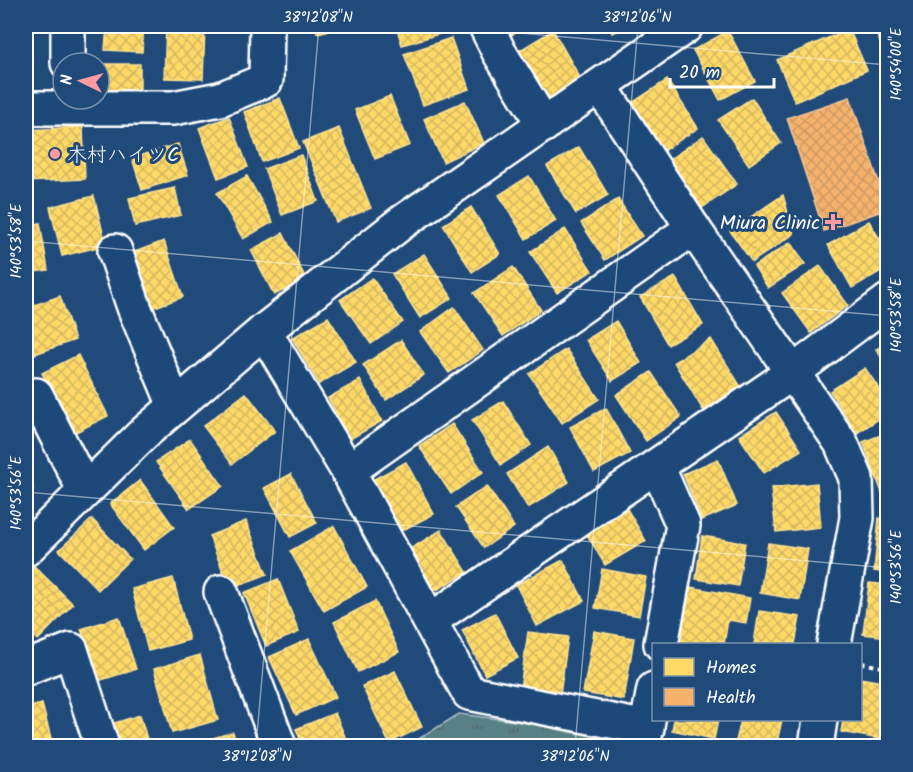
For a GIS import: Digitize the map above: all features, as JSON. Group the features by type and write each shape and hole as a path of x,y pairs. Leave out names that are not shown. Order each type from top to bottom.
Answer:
{"street":[{"path":"68,26 68,51"},
{"path":"111,105 173,108 220,99 266,80 267,26"},
{"path":"486,26 499,52 544,125"},
{"path":"26,549 175,406 264,331 401,223 686,26"},
{"path":"600,86 693,228 841,443 856,478 856,518 834,643"},
{"path":"26,108 51,105"},
{"path":"348,471 693,228"},
{"path":"115,250 134,307 175,406"},
{"path":"431,620 792,373 888,301"},
{"path":"264,331 348,471 469,693 645,737 652,700"},
{"path":"36,395 85,490"},
{"path":"657,466 683,525 662,643"},
{"path":"221,592 279,747"},
{"path":"26,668 71,650 102,747"},
{"path":"816,747 820,721"}],"path":[{"path":"862,663 888,668"}],"green space":[{"path":"459,714 604,732 616,746 407,746"}],"building: Homes":[{"path":"107,26 144,26 142,52 105,50"},
{"path":"166,26 205,26 203,79 164,78"},
{"path":"316,26 348,26 317,33"},
{"path":"396,26 436,26 439,34 402,45"},
{"path":"499,26 528,26 506,38"},
{"path":"610,26 631,26 612,33"},
{"path":"873,26 888,26 888,61"},
{"path":"849,29 867,70 795,102 777,60"},
{"path":"553,30 583,83 545,101 517,52"},
{"path":"728,31 755,81 720,100 693,50"},
{"path":"451,38 469,89 423,105 404,54"},
{"path":"111,64 140,64 140,93 111,93"},
{"path":"667,80 698,128 663,151 632,103"},
{"path":"390,96 410,145 375,159 355,110"},
{"path":"280,98 299,148 262,162 244,112"},
{"path":"752,98 781,143 749,165 718,120"},
{"path":"465,101 484,143 443,162 424,119"},
{"path":"229,117 248,167 218,178 199,128"},
{"name":"木村ハイツC","path":"83,127 85,179 26,182 26,130"},
{"path":"339,128 371,208 336,222 303,142"},
{"path":"703,136 737,184 702,208 669,160"},
{"path":"178,144 188,175 142,190 132,158"},
{"path":"579,147 608,195 576,214 547,166"},
{"path":"301,155 318,201 282,215 264,169"},
{"path":"247,176 273,222 243,239 217,193"},
{"path":"529,176 556,221 526,239 499,195"},
{"path":"175,188 181,215 135,226 129,198"},
{"path":"783,195 794,234 752,262 730,231"},
{"path":"94,196 106,245 62,256 50,207"},
{"path":"618,199 642,236 605,260 581,223"},
{"path":"471,207 500,254 472,272 443,225"},
{"path":"869,221 888,253 888,267 852,288 828,245"},
{"path":"40,223 48,270 26,273 26,226"},
{"path":"565,229 592,271 557,293 530,252"},
{"path":"283,233 306,279 274,295 251,250"},
{"path":"164,241 183,297 152,308 132,253"},
{"path":"791,242 805,264 768,288 754,266"},
{"path":"424,254 452,298 420,318 392,274"},
{"path":"820,266 848,305 811,333 782,293"},
{"path":"513,267 541,310 503,336 474,293"},
{"path":"675,277 703,325 668,345 640,297"},
{"path":"372,278 403,322 371,344 340,300"},
{"path":"60,296 75,340 32,355 26,336 26,308"},
{"path":"454,307 483,350 449,373 420,332"},
{"path":"328,317 356,362 319,384 292,338"},
{"path":"616,321 641,363 612,381 586,340"},
{"path":"711,339 741,387 703,410 674,362"},
{"path":"401,340 424,375 386,400 363,365"},
{"path":"888,343 888,368 876,349"},
{"path":"566,349 599,399 562,423 529,374"},
{"path":"78,355 108,416 72,434 42,373"},
{"path":"865,368 888,402 888,413 857,433 830,391"},
{"path":"651,372 681,417 646,441 616,395"},
{"path":"360,380 382,421 350,439 328,398"},
{"path":"246,393 275,431 232,464 203,426"},
{"path":"503,401 531,445 501,465 472,420"},
{"path":"606,408 630,453 594,472 570,427"},
{"path":"776,412 801,450 764,473 739,436"},
{"path":"452,424 483,472 451,494 419,446"},
{"path":"888,432 888,496 884,498 863,442"},
{"path":"190,439 223,486 189,509 156,462"},
{"path":"548,447 569,482 528,508 507,474"},
{"path":"718,459 737,505 702,520 683,474"},
{"path":"406,462 434,514 401,531 374,479"},
{"path":"291,474 317,523 290,537 264,488"},
{"path":"26,476 33,489 26,493"},
{"path":"140,480 174,527 144,550 110,504"},
{"path":"817,483 821,527 776,532 771,488"},
{"path":"487,486 514,527 484,548 456,507"},
{"path":"627,509 646,541 605,565 586,533"},
{"path":"879,518 888,519 888,573 874,571"},
{"path":"92,519 130,559 98,590 59,550"},
{"path":"246,521 267,574 230,589 209,536"},
{"path":"334,526 367,587 324,611 290,551"},
{"path":"441,530 467,572 435,591 410,549"},
{"path":"702,536 745,543 738,586 696,579"},
{"path":"768,543 808,549 800,600 760,593"},
{"path":"563,560 584,601 537,626 516,585"},
{"path":"34,566 73,604 38,640 26,627 26,575"},
{"path":"602,569 646,577 639,616 595,608"},
{"path":"173,578 189,640 148,651 132,589"},
{"path":"278,579 299,632 266,646 244,593"},
{"path":"869,583 888,585 888,637 863,634"},
{"path":"690,587 750,598 746,623 728,620 724,643 680,643"},
{"path":"375,601 399,652 358,672 334,622"},
{"path":"759,611 800,617 795,643 754,643"},
{"path":"495,613 518,658 485,675 462,630"},
{"path":"119,617 136,669 98,681 81,629"},
{"path":"594,631 634,638 624,700 583,693"},
{"path":"528,632 568,637 560,695 520,689"},
{"path":"309,639 336,697 296,715 269,657"},
{"path":"200,655 218,720 172,733 154,669"},
{"path":"395,671 422,727 389,743 362,686"},
{"path":"862,678 888,683 888,721 884,740 841,732 843,721 862,721"},
{"path":"42,704 53,746 26,746 26,708"},
{"path":"335,713 349,746 303,746 296,729"},
{"path":"140,715 149,746 112,746 105,726"},
{"path":"674,721 718,721 714,739 672,730"},
{"path":"741,721 782,721 776,746 759,746 736,741"},
{"path":"233,732 237,746 190,745"},
{"path":"668,738 706,746 666,746"}],"building: Health":[{"path":"850,97 888,209 824,231 787,118"}],"place":[{"name":"木村ハイツC","path":"55,154"},
{"name":"Miura Clinic","path":"833,222"}]}
